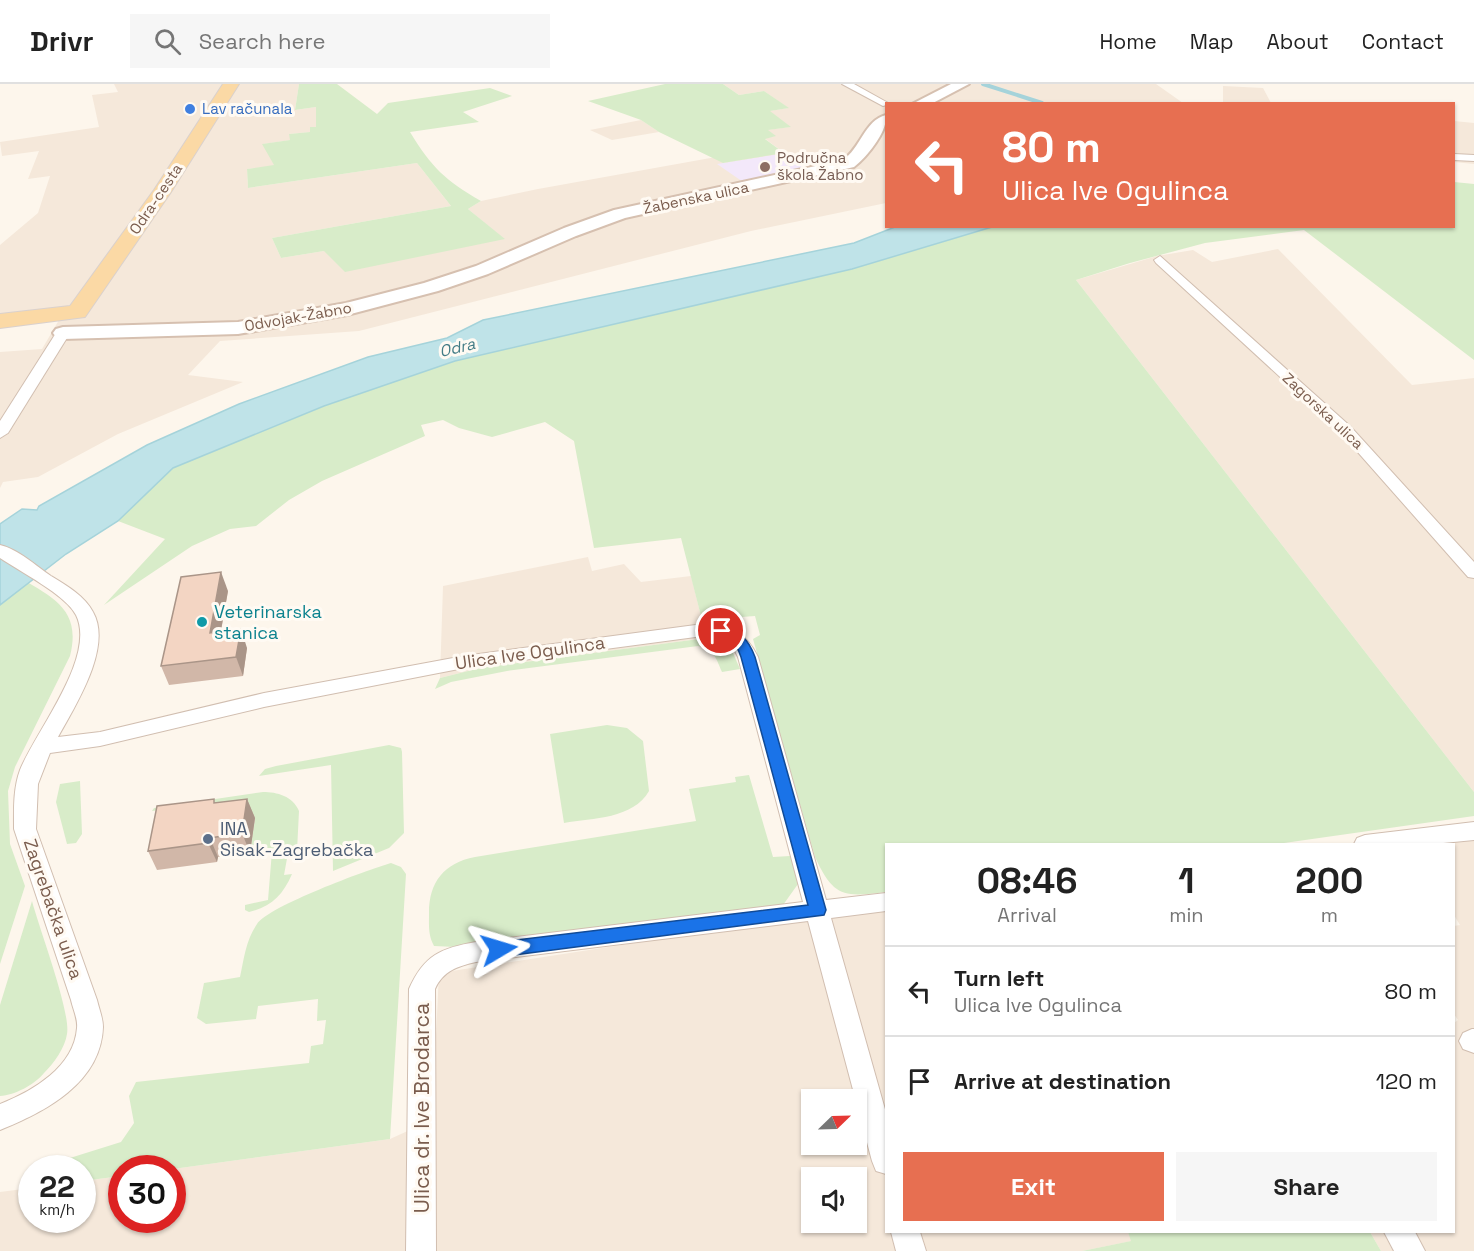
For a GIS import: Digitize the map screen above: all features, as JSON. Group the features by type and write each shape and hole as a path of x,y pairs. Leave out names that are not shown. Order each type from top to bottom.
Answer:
{"main road":[{"name":"Odra-cesta","path":"77,312 162,192 231,84"},
{"path":"0,321 77,312"}],"street":[{"path":"848,84 885,103"},
{"path":"923,102 962,84"},
{"name":"Žabenska ulica","path":"524,253 578,229 620,214 848,164 856,159 870,134 885,120"},
{"path":"1455,157 1474,158"},
{"name":"Odvojak-Žabno","path":"63,333 211,330 279,322 395,297 482,270 524,253"},
{"name":"Zagorska ulica","path":"1160,260 1345,429 1474,573"},
{"name":"Odra-cesta","path":"0,433 63,333 75,322 77,312"},
{"name":"Zagrebačka ulica","path":"0,550 74,602 85,613 90,625 87,653 42,746 26,786 25,829 84,1000 90,1025 88,1038 81,1059 68,1076 49,1093 22,1109 0,1117"},
{"name":"Ulica Ive Ogulinca","path":"42,746 100,739 264,700 464,662 703,630 735,635 743,644 748,657 885,1157"},
{"path":"1373,843 1474,831"},
{"path":"818,910 885,902"},
{"name":"Ulica dr. Ive Brodarca","path":"421,1251 422,989 425,979 434,968 447,959 477,952 818,910"},
{"path":"906,1233 911,1251"},
{"path":"1400,1233 1410,1251"}],"shaded area":[{"path":"114,84 299,84 295,110 316,107 317,127 311,132 289,134 291,140 263,144 275,166 247,169 248,188 417,163 451,206 272,238 281,258 324,251 504,239 468,209 481,201 538,189 716,157 724,163 783,152 764,138 775,136 766,130 790,127 769,111 788,108 764,91 739,95 723,84 1156,84 1182,102 885,102 885,203 751,231 359,331 220,341 188,375 243,382 118,434 38,477 3,482 0,488 0,352 42,349 59,320 0,324 0,245 38,213 50,176 28,179 39,151 2,156 0,142 99,127 92,95 118,92"},
{"path":"1223,86 1263,88 1270,102 1223,102"},
{"path":"641,120 659,132 612,140 590,130"},
{"path":"1455,121 1474,123 1474,164 1455,162"},
{"name":"Područna škola Žabno","path":"786,153 813,170 746,184 717,164"},
{"path":"1278,249 1412,385 1474,378 1474,792 1076,280 1157,256 1193,250 1212,262"},
{"path":"588,557 592,571 624,564 641,582 691,576 702,620 699,639 480,668 440,678 443,586"},
{"path":"1474,836 1474,1251 1381,1251 1371,1233 1455,1233 1455,1022 1458,1020 1455,1016 1455,926 1460,925 1455,917 1455,843 1415,843"},
{"path":"885,908 885,1233 1128,1233 1132,1241 1082,1251 0,1251 0,1192 18,1190 18,1233 96,1233 96,1179 108,1178 108,1233 186,1233 186,1167 390,1139 432,1120 439,973 803,917"}],"green space":[{"path":"299,84 337,84 377,114 388,103 490,88 512,96 463,112 479,122 410,132 440,172 481,201 468,209 505,239 345,272 324,251 281,258 272,238 451,206 417,163 248,188 247,169 274,165 262,144 290,140 289,134 310,132 310,127 316,127 316,107 295,110"},
{"path":"665,84 723,84 739,95 764,91 789,108 770,111 791,127 768,130 776,136 765,139 784,153 723,163 659,132 641,120 588,101"},
{"path":"1455,182 1474,184 1474,360 1304,230 1205,243 1076,280 1474,792 1474,816 1284,843 885,843 885,892 850,894 842,892 828,880 815,857 753,639 760,635 755,616 702,620 681,538 594,548 574,441 545,422 492,437 459,428 443,420 421,425 425,436 322,481 289,500 256,526 230,529 192,546 104,605 165,539 118,521 173,468 324,406 455,361 852,269 989,228 1455,228"},
{"path":"16,575 61,606 72,626 73,640 70,656 15,767 8,791 10,844 25,886 0,964 0,587"},
{"path":"699,639 718,640 730,646 740,669 722,672 711,652 698,646 507,671 451,682 435,689 440,678 480,668"},
{"path":"607,725 627,728 643,741 649,791 642,800 623,812 564,823 550,734"},
{"path":"389,745 401,748 402,752 404,833 389,848 333,871 331,765 259,776 265,769 276,766"},
{"path":"749,775 773,857 790,856 796,868 798,884 783,905 456,947 434,946 429,926 432,892 440,876 455,864 475,857 696,821 689,789 736,782 735,777"},
{"path":"80,781 82,834 76,843 67,844 56,802 60,784"},
{"path":"263,792 289,798 299,811 297,851 288,853 284,875 292,874 285,888 264,907 249,912 245,910 245,905 268,900 272,851 250,853 255,818 240,800 152,811 154,808"},
{"path":"391,863 401,867 406,874 390,1139 186,1167 186,1155 108,1155 108,1178 96,1179 96,1155 80,1155 121,1142 134,1123 129,1096 136,1082 309,1063 311,1046 323,1044 326,1020 317,1021 318,999 258,1006 256,1019 206,1024 197,1018 204,983 240,977 250,936 265,916 320,889"},
{"path":"32,901 60,989 67,1034 64,1045 52,1065 40,1077 18,1091 0,1096 0,1005"},
{"path":"1128,1233 1371,1233 1381,1251 1082,1251 1131,1241"}],"water":[{"name":"Odra","path":"892,228 989,228 852,269 455,361 324,406 173,468 118,521 66,554 0,605 0,524 22,509 37,510 39,506 147,445 239,404 368,357 447,338 483,320 854,243"}],"building":[{"path":"221,572 210,633 241,629 236,657 161,666 181,577"},
{"path":"214,799 214,803 247,799 242,833 210,838 208,843 148,851 157,806"}],"waterway":[{"path":"983,84 1039,102"}],"place":[{"name":"Lav računala","path":"190,109"},
{"name":"Područna škola Žabno","path":"765,167"},
{"name":"Veterinarska stanica","path":"202,622"},
{"name":"INA Sisak-Zagrebačka","path":"208,839"}],"route":[{"path":"499,949 818,910 748,657 743,644 735,635 721,631"}]}
